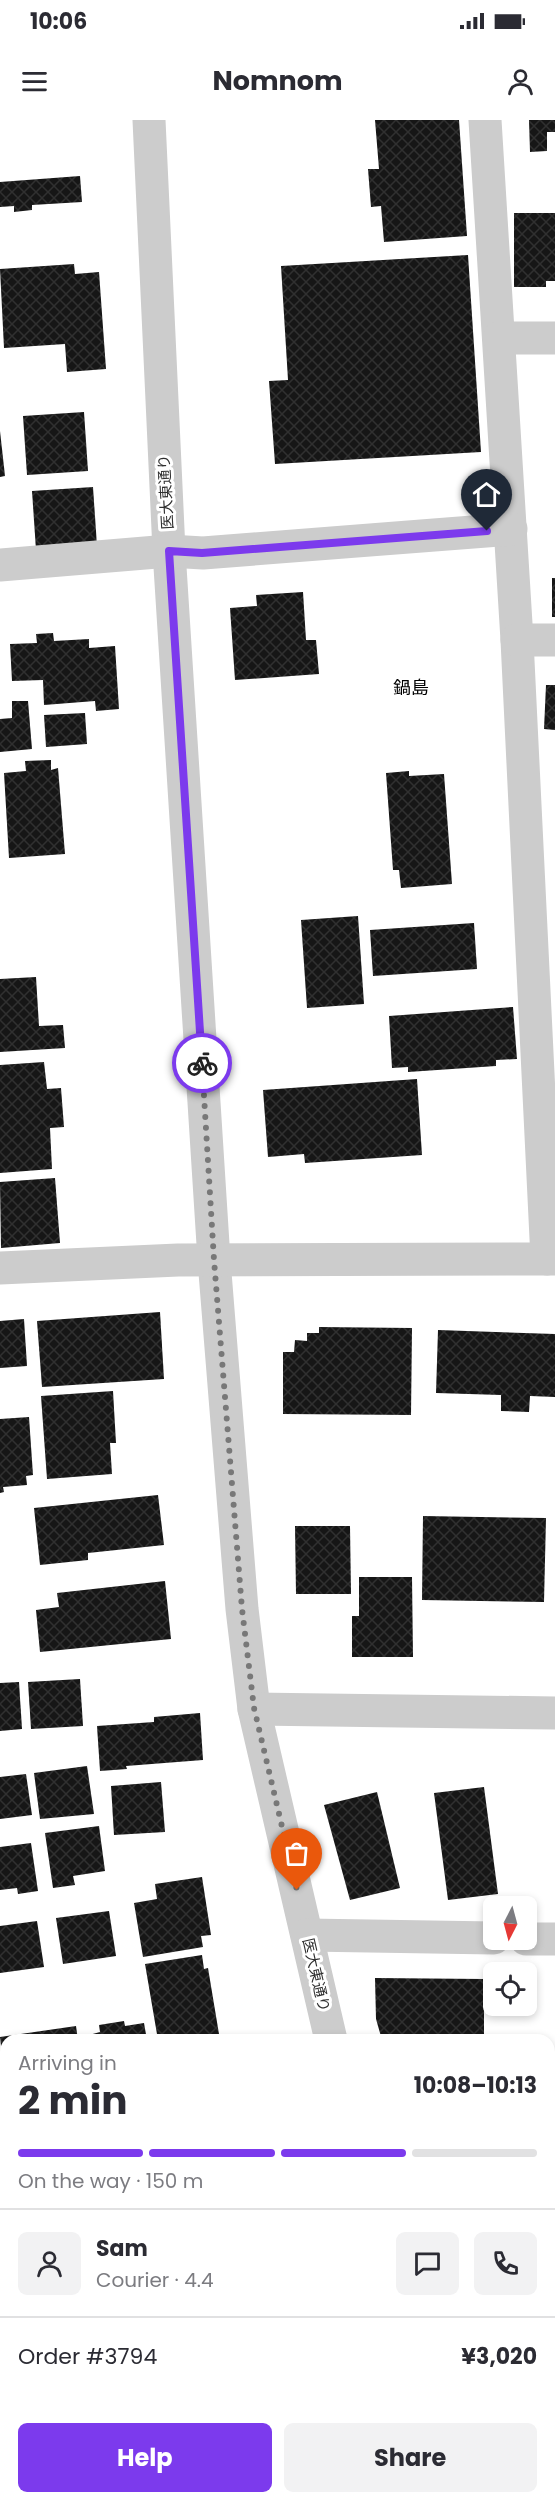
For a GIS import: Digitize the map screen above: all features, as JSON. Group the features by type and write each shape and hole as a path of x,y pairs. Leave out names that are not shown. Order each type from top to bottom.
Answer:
{"street":[{"name":"医大東通り","path":"149,120 169,551 214,1260 242,1609 254,1708 330,2034"},
{"path":"0,1268 214,1260 551,1259 544,939 517,640 485,120"},
{"path":"499,338 555,338"},
{"path":"0,566 169,551 202,553 511,529"},
{"path":"517,640 555,640"},
{"path":"254,1708 555,1713"},
{"path":"307,1935 483,1938"},
{"path":"537,1938 555,1939"}],"building":[{"path":"375,120 459,120 467,236 384,242 381,206 371,207 368,169 379,169"},
{"path":"529,120 555,120 555,132 547,132 547,151 530,152"},
{"path":"80,176 82,202 32,205 32,210 14,212 14,206 0,207 0,182"},
{"path":"514,213 555,213 555,281 546,281 546,287 514,287"},
{"path":"468,255 481,452 275,464 269,381 288,380 281,266"},
{"path":"74,264 75,274 99,272 106,369 67,372 65,344 4,348 0,269"},
{"path":"84,412 88,471 27,475 23,416"},
{"path":"0,431 5,476 0,477"},
{"path":"93,487 97,546 36,550 32,491"},
{"path":"552,578 555,578 555,617 552,617"},
{"path":"303,592 306,640 316,640 319,674 235,680 230,608 257,606 256,595"},
{"path":"53,633 54,641 89,639 89,648 115,646 119,709 96,711 95,701 44,705 43,680 12,681 10,644 37,643 36,634"},
{"path":"546,685 555,685 555,730 544,729"},
{"path":"12,701 28,701 32,749 0,752 0,719 12,718"},
{"path":"85,713 87,744 46,747 44,715"},
{"path":"51,760 51,770 58,768 65,854 9,858 4,773 26,771 25,761"},
{"path":"409,771 409,776 444,774 452,884 401,888 399,870 393,870 386,773"},
{"path":"358,916 364,1004 307,1008 301,920"},
{"path":"474,923 477,969 373,976 370,930"},
{"path":"36,977 39,1026 63,1025 65,1048 0,1052 0,979"},
{"path":"513,1007 517,1059 496,1060 496,1066 408,1072 408,1067 392,1068 389,1016"},
{"path":"44,1062 47,1089 61,1088 64,1127 50,1128 52,1169 0,1173 0,1065"},
{"path":"417,1079 422,1155 305,1163 304,1154 268,1157 263,1090"},
{"path":"55,1178 60,1243 1,1248 0,1182"},
{"path":"160,1312 164,1379 42,1387 37,1321"},
{"path":"24,1319 27,1366 0,1368 0,1321"},
{"path":"319,1327 412,1328 411,1415 283,1414 283,1352 294,1352 295,1340 307,1341 307,1333 319,1333"},
{"path":"438,1330 555,1334 555,1397 530,1396 529,1412 501,1411 501,1395 436,1393"},
{"path":"113,1391 116,1443 110,1443 112,1474 47,1479 41,1396"},
{"path":"29,1417 33,1475 26,1476 27,1485 3,1487 4,1492 0,1493 0,1419"},
{"path":"158,1495 164,1545 88,1553 88,1560 40,1565 34,1508"},
{"path":"423,1516 546,1518 544,1602 422,1600"},
{"path":"295,1526 350,1526 351,1594 296,1594"},
{"path":"359,1577 412,1577 413,1657 352,1657 352,1616 359,1616"},
{"path":"165,1581 171,1639 40,1652 36,1610 59,1607 57,1593"},
{"path":"80,1679 83,1726 31,1729 28,1682"},
{"path":"19,1682 22,1729 0,1731 0,1683"},
{"path":"200,1713 203,1760 126,1766 127,1769 100,1771 97,1726 154,1722 154,1717"},
{"path":"87,1766 94,1814 40,1819 34,1773"},
{"path":"26,1774 32,1815 0,1819 0,1777"},
{"path":"161,1782 165,1832 114,1835 111,1786"},
{"path":"484,1787 498,1894 448,1900 434,1793"},
{"path":"377,1792 400,1888 350,1900 324,1805"},
{"path":"99,1826 105,1871 73,1876 75,1885 53,1888 45,1833"},
{"path":"31,1843 38,1891 18,1894 17,1888 0,1890 0,1847"},
{"path":"202,1877 211,1935 201,1936 203,1947 143,1957 134,1903 157,1899 155,1884"},
{"path":"109,1911 116,1956 63,1964 56,1918"},
{"path":"37,1921 44,1967 0,1973 0,1926"},
{"path":"202,1955 204,1969 208,1968 219,2034 157,2034 145,1964"},
{"path":"375,1978 483,1979 484,2034 380,2034 376,2019"},
{"path":"124,2021 125,2026 144,2023 146,2034 93,2034 100,2032 99,2025"},
{"path":"76,2026 77,2034 21,2034"}],"way so far":[{"path":"202,1063 214,1260 242,1609 254,1708 297,1890"}],"district":[{"name":"鍋島","path":"411,688"}],"route":[{"path":"202,1063 169,551 202,553 487,531"}]}
